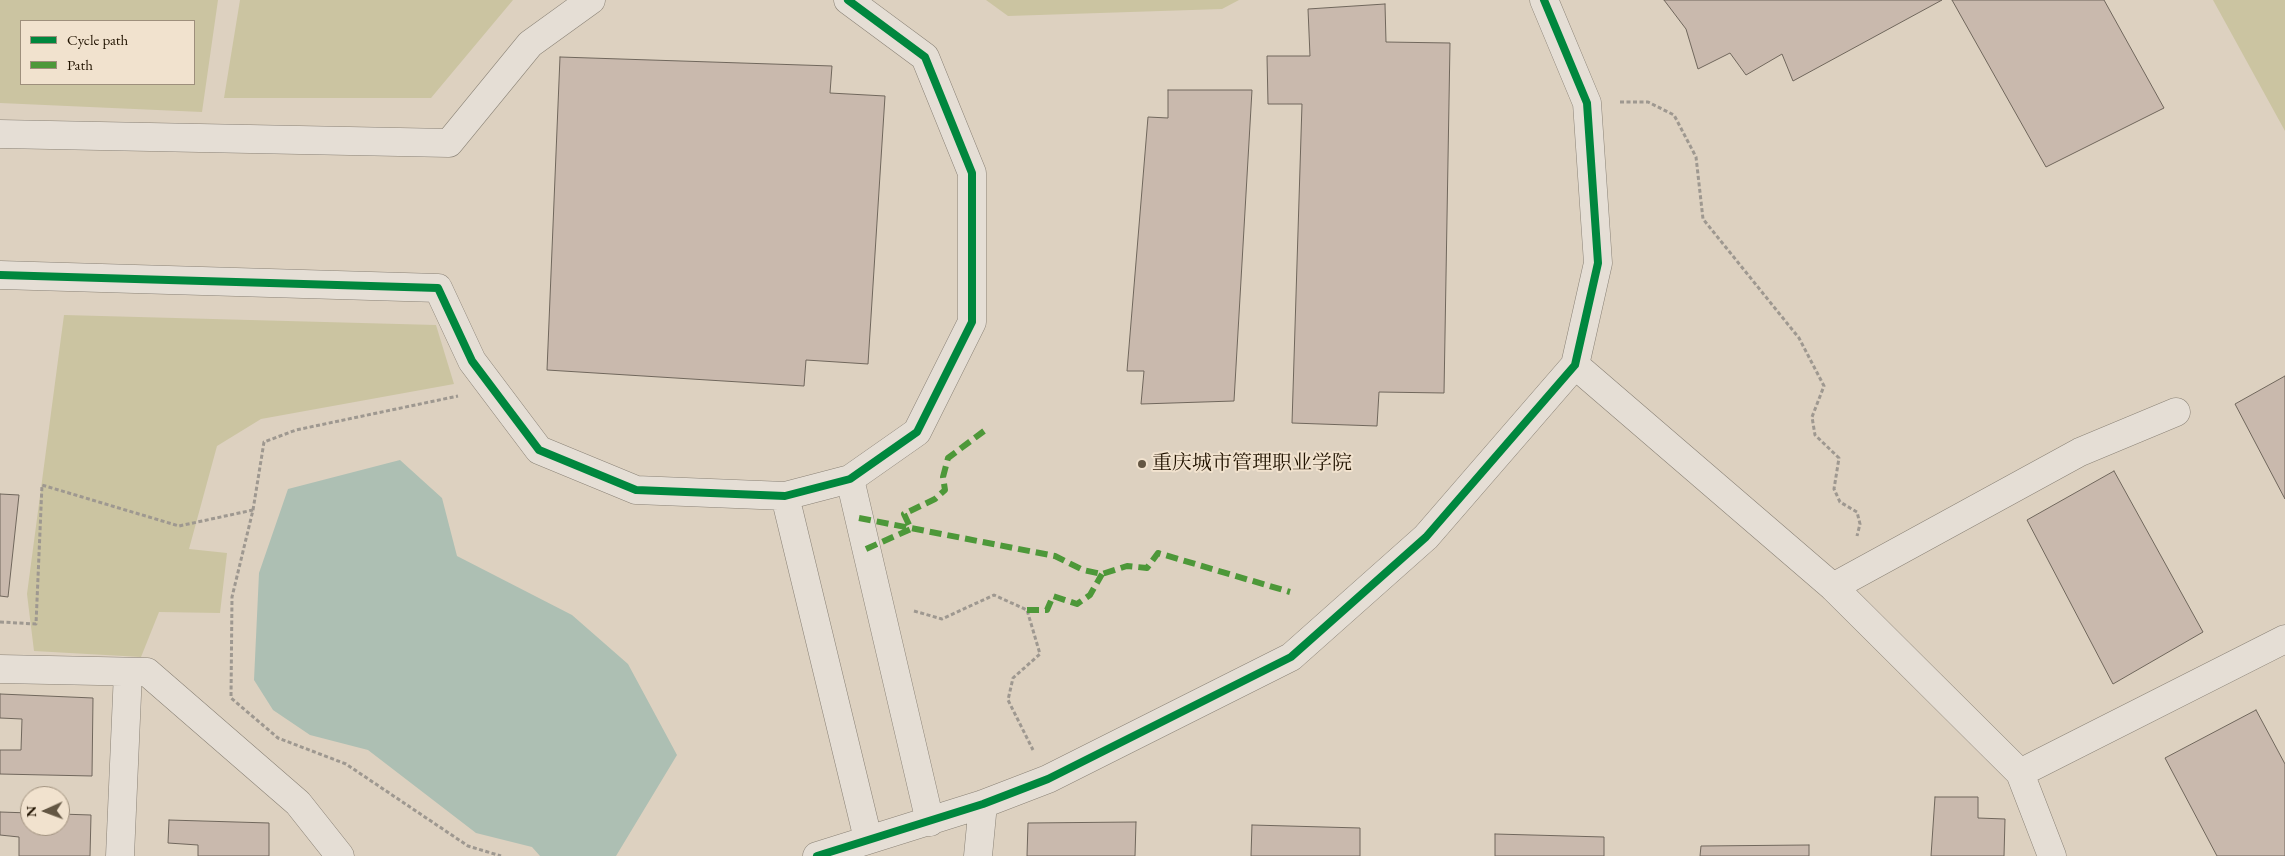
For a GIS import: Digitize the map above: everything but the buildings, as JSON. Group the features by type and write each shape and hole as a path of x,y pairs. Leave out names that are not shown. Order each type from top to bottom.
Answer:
{"street":[{"path":"0,134 449,143 530,44 591,0"},
{"path":"0,275 438,288 472,361 539,450 636,490 785,496 850,479 917,432 972,322 972,172 925,56 848,0"},
{"path":"817,856 868,839 930,822 1048,779 1291,657 1426,537 1576,365 1598,263 1587,103 1544,0"},
{"path":"1576,365 1839,584 2020,773 2052,856"},
{"path":"1839,584 2080,452 2176,412"},
{"path":"850,479 930,822"},
{"path":"785,496 868,839"},
{"path":"2020,773 2285,639"},
{"path":"0,669 147,672 298,803 340,856"},
{"path":"120,856 128,672"},
{"path":"978,856 983,804"}],"path":[{"path":"1587,103 1648,102 1674,115 1696,158 1703,219 1799,338 1824,386 1812,417 1815,435 1838,458 1834,489 1840,502 1857,512 1860,524 1839,584"},
{"path":"492,388 296,430 264,442 253,510 232,597 231,698 278,738 346,764 468,846 501,856"},
{"path":"0,622 36,624 42,485 180,526 253,510"},
{"path":"878,600 942,619 994,595 1027,610 1040,654 1013,678 1008,700 1048,779"}],"shaded area":[{"path":"0,0 218,0 202,112 0,103"},
{"path":"240,0 513,0 431,98 224,98"},
{"path":"986,0 1239,0 1222,9 1008,16"},
{"path":"2213,0 2285,0 2285,131"},
{"path":"64,315 436,325 454,384 261,419 217,446 189,549 227,553 220,613 159,612 141,657 34,651 27,594"},
{"path":"400,460 442,498 457,556 572,615 628,664 677,755 616,856 540,856 532,847 476,833 368,750 310,735 273,710 254,680 259,573 288,489"}],"marked path":[{"path":"866,549 911,529 904,514 935,499 945,490 943,477 948,458 984,431"},
{"path":"859,518 1055,556 1083,570 1102,574 1127,566 1147,568 1158,553 1290,592"},
{"path":"1027,610 1047,610 1053,596 1077,604 1090,595 1102,574"}],"cycle path":[{"path":"0,275 438,288 472,361 539,450 636,490 785,496 850,479 917,432 972,322 972,173 925,57 848,0"},
{"path":"817,856 983,804 1048,779 1291,657 1426,537 1575,365 1598,263 1587,103 1544,0"}],"place":[{"name":"重庆城市管理职业学院","path":"1142,464"}]}
